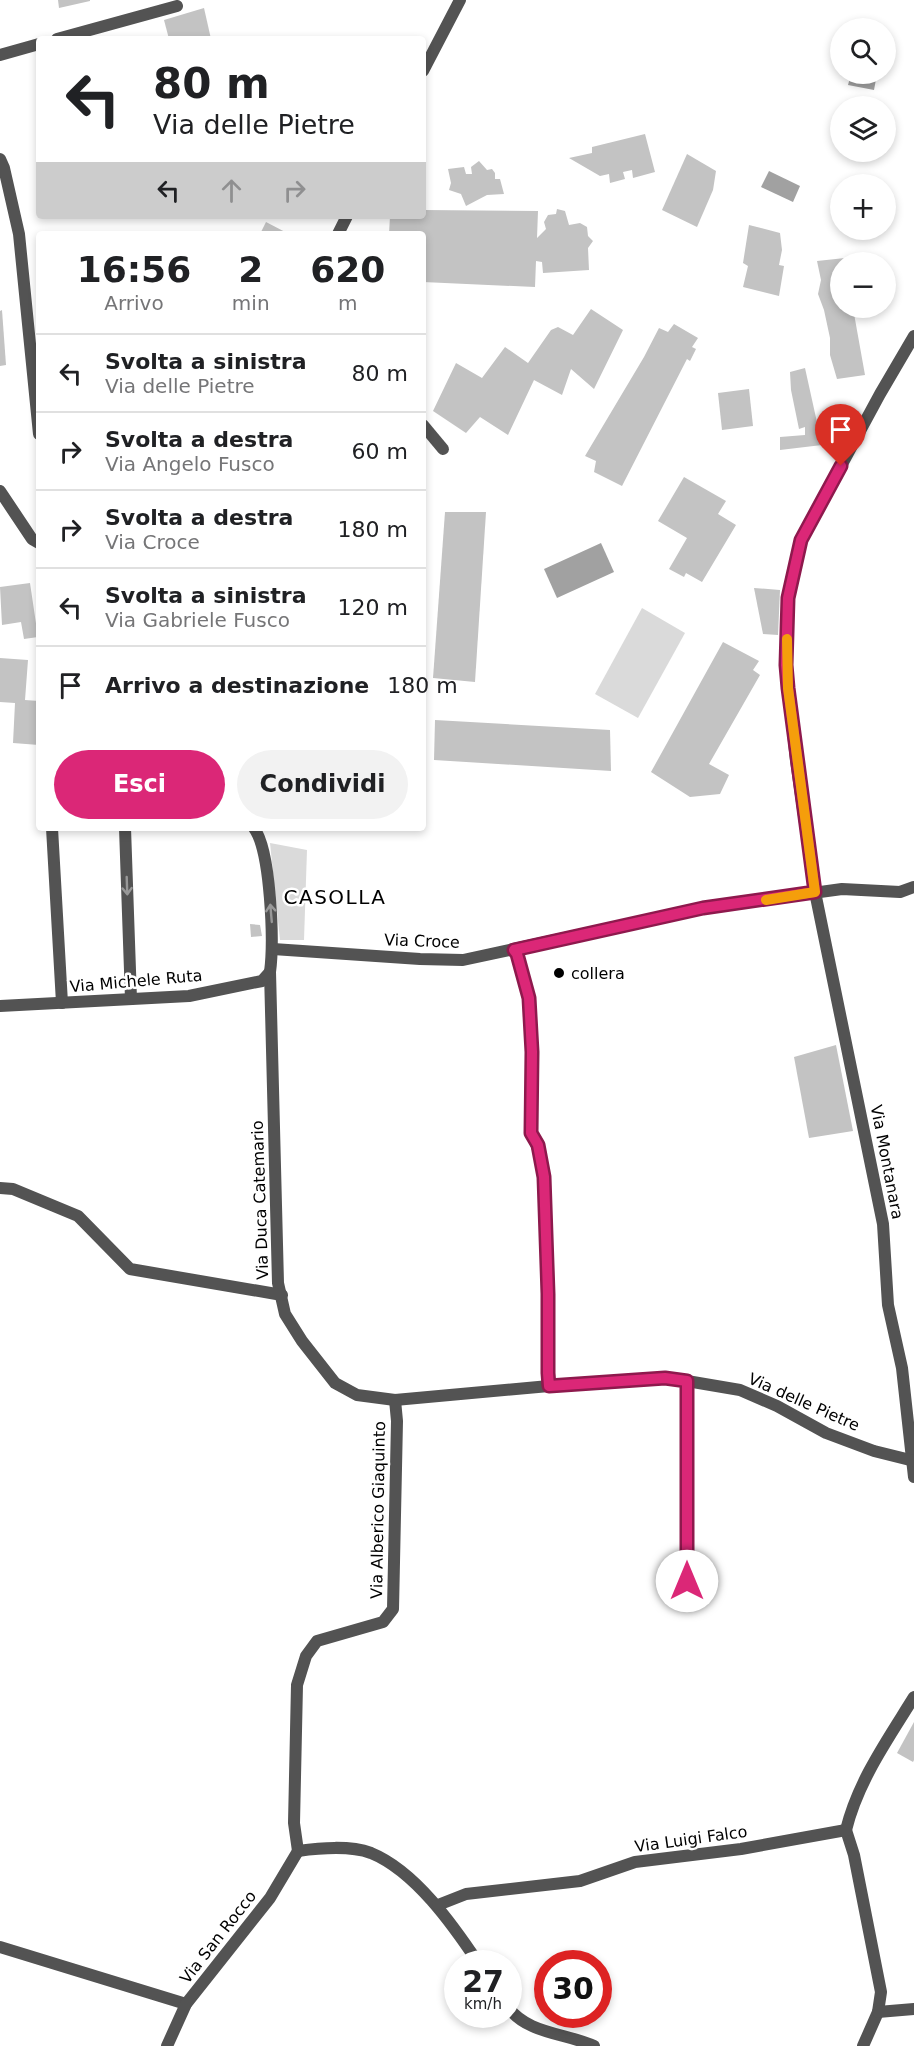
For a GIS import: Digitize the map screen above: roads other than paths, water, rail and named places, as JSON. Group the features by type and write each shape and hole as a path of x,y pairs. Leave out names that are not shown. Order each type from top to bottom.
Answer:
{"street":[{"path":"426,65 460,0"},
{"path":"68,36 177,6"},
{"path":"0,55 36,45"},
{"path":"0,159 19,234 36,404"},
{"name":"Via Montanara","path":"914,336 801,540 788,598 786,665 815,892 883,1224 888,1305 902,1368 914,1477"},
{"path":"426,428 443,449"},
{"path":"0,491 32,539 36,541"},
{"path":"52,831 62,1003"},
{"path":"124,831 131,999"},
{"name":"Via Duca Catemario","path":"256,831 264,851 273,949 270,972 278,1282 285,1314 302,1341 335,1383 357,1395 395,1400"},
{"name":"Via Croce","path":"273,949 420,960 463,960 703,908 842,889 900,892 914,887"},
{"path":"514,950 529,998 532,1052 531,1133 538,1145 544,1177 549,1386"},
{"name":"Via Michele Ruta","path":"0,1006 189,996 262,981 270,972"},
{"path":"0,1188 13,1189 78,1216 130,1269 282,1295"},
{"name":"Via delle Pietre","path":"395,1400 665,1378 740,1390 777,1406 826,1433 874,1451 913,1461"},
{"path":"687,1381 687,1581"},
{"name":"Via Alberico Giaquinto","path":"298,1851 294,1823 297,1685 306,1656 317,1641 383,1622 393,1609 397,1421 395,1400"},
{"path":"863,2046 878,2012 881,1992 854,1854 846,1830 850,1811 869,1771 914,1696"},
{"name":"Via Luigi Falco","path":"438,1905 466,1894 580,1881 635,1862 741,1849 846,1830"},
{"path":"298,1851 341,1848 369,1852 387,1862 438,1905 469,1950"},
{"name":"Via San Rocco","path":"167,2046 186,2004 270,1898 298,1851"},
{"path":"0,1947 186,2004"},
{"path":"878,2012 914,2009"},
{"path":"522,2020 553,2034 594,2046"}],"place":[{"name":"collera","path":"559,973"}],"district":[{"name":"CASOLLA","path":"335,897"}]}
